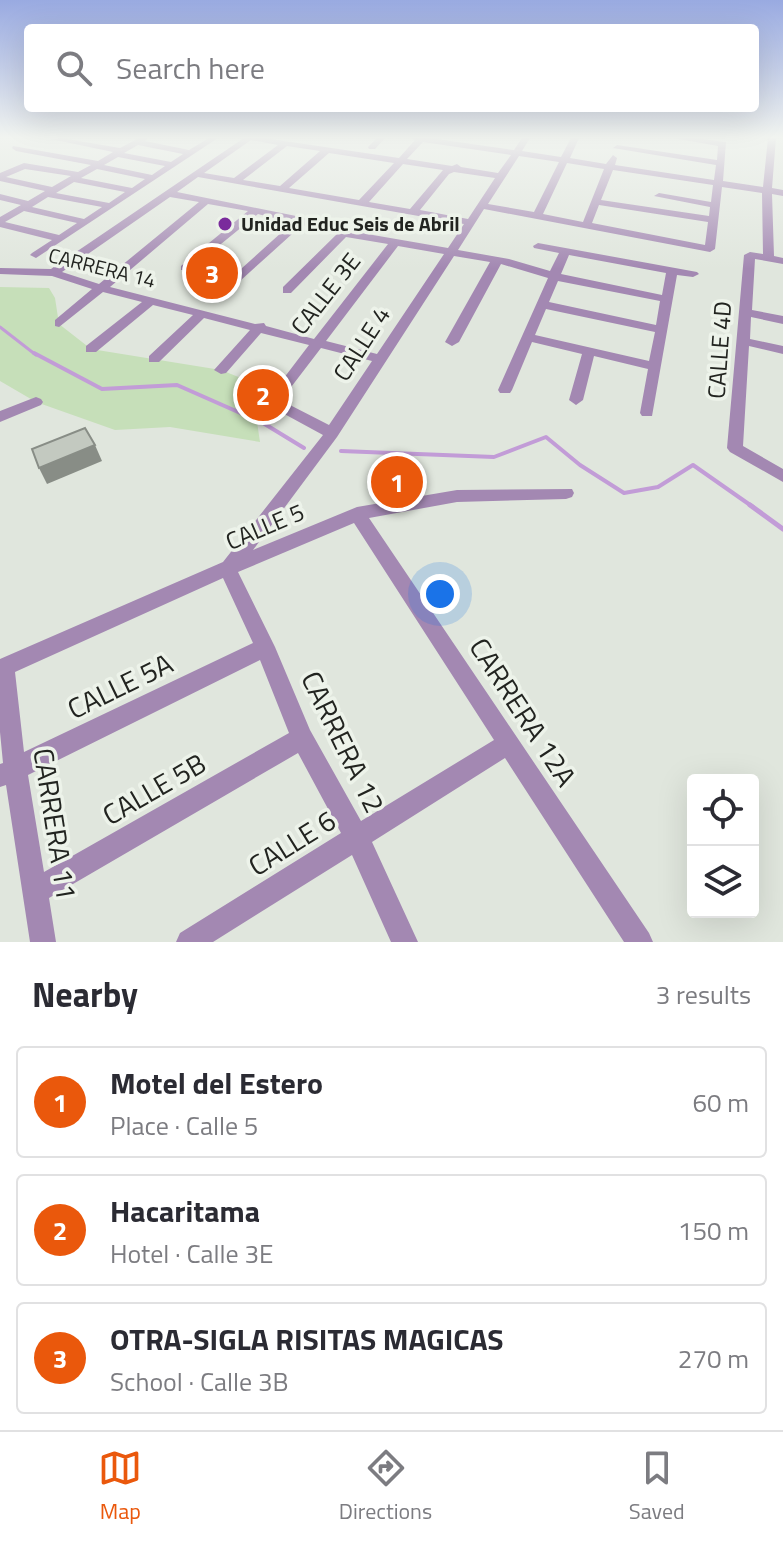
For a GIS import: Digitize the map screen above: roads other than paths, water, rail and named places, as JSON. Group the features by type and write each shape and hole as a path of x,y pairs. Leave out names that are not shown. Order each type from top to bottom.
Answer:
{"street":[{"path":"24,182 110,206"},
{"path":"1,220 68,182"},
{"path":"96,182 133,191"},
{"path":"36,255 147,182"},
{"path":"53,273 182,182"},
{"path":"242,182 468,222"},
{"path":"282,189 290,182"},
{"path":"362,203 381,182"},
{"path":"413,212 441,182"},
{"name":"CALLE 4","path":"228,569 332,433 495,182"},
{"path":"538,215 554,182"},
{"path":"587,224 604,182"},
{"path":"710,182 783,193"},
{"path":"768,182 769,258 783,261"},
{"path":"480,205 710,249 717,183"},
{"path":"166,193 301,220 344,233 497,260 553,276 666,299"},
{"path":"659,196 714,205"},
{"path":"0,197 86,222"},
{"path":"59,323 206,201"},
{"path":"596,202 712,220"},
{"path":"185,268 256,210"},
{"path":"768,210 783,212"},
{"path":"1,220 61,239"},
{"path":"236,279 301,220"},
{"path":"287,290 344,233"},
{"name":"CALLE 3E","path":"332,433 282,407 278,395 394,243"},
{"path":"538,246 693,274"},
{"path":"505,390 565,251"},
{"name":"CALLE 4D","path":"769,258 750,255 735,448 783,476"},
{"path":"452,342 497,260"},
{"path":"647,413 672,270"},
{"name":"CARRERA 14","path":"0,271 53,273 100,288 260,326 379,359"},
{"path":"91,349 151,301"},
{"path":"541,304 661,330"},
{"path":"744,312 783,320"},
{"path":"154,359 203,313"},
{"path":"221,370 260,326"},
{"path":"526,337 655,366"},
{"path":"743,341 783,350"},
{"path":"576,400 589,351"},
{"path":"0,417 36,402"},
{"name":"CALLE 5","path":"2,668 357,514 457,496 566,493"},
{"name":"CARRERA 12A","path":"357,514 640,942"},
{"name":"CARRERA 12","path":"228,569 265,647 302,738 357,838 405,942"},
{"name":"CALLE 5A","path":"7,772 265,647"},
{"name":"CARRERA 11","path":"2,668 7,772 36,891 43,942"},
{"name":"CALLE 5B","path":"36,891 302,738"},
{"name":"CALLE 6","path":"189,942 507,744"}],"waterway":[{"path":"0,327 36,355"},
{"path":"34,353 102,389 177,385 263,423 304,448"},
{"path":"341,451 494,457 546,437 580,465 624,493 658,487 693,465 753,507"},
{"path":"750,505 783,529"}],"place":[{"name":"Unidad Educ Seis de Abril","path":"225,224"},
{"name":"OTRA-SIGLA RISITAS MAGICAS","path":"212,273"},
{"name":"Hacaritama","path":"263,395"},
{"name":"Motel del Estero","path":"397,482"}]}
